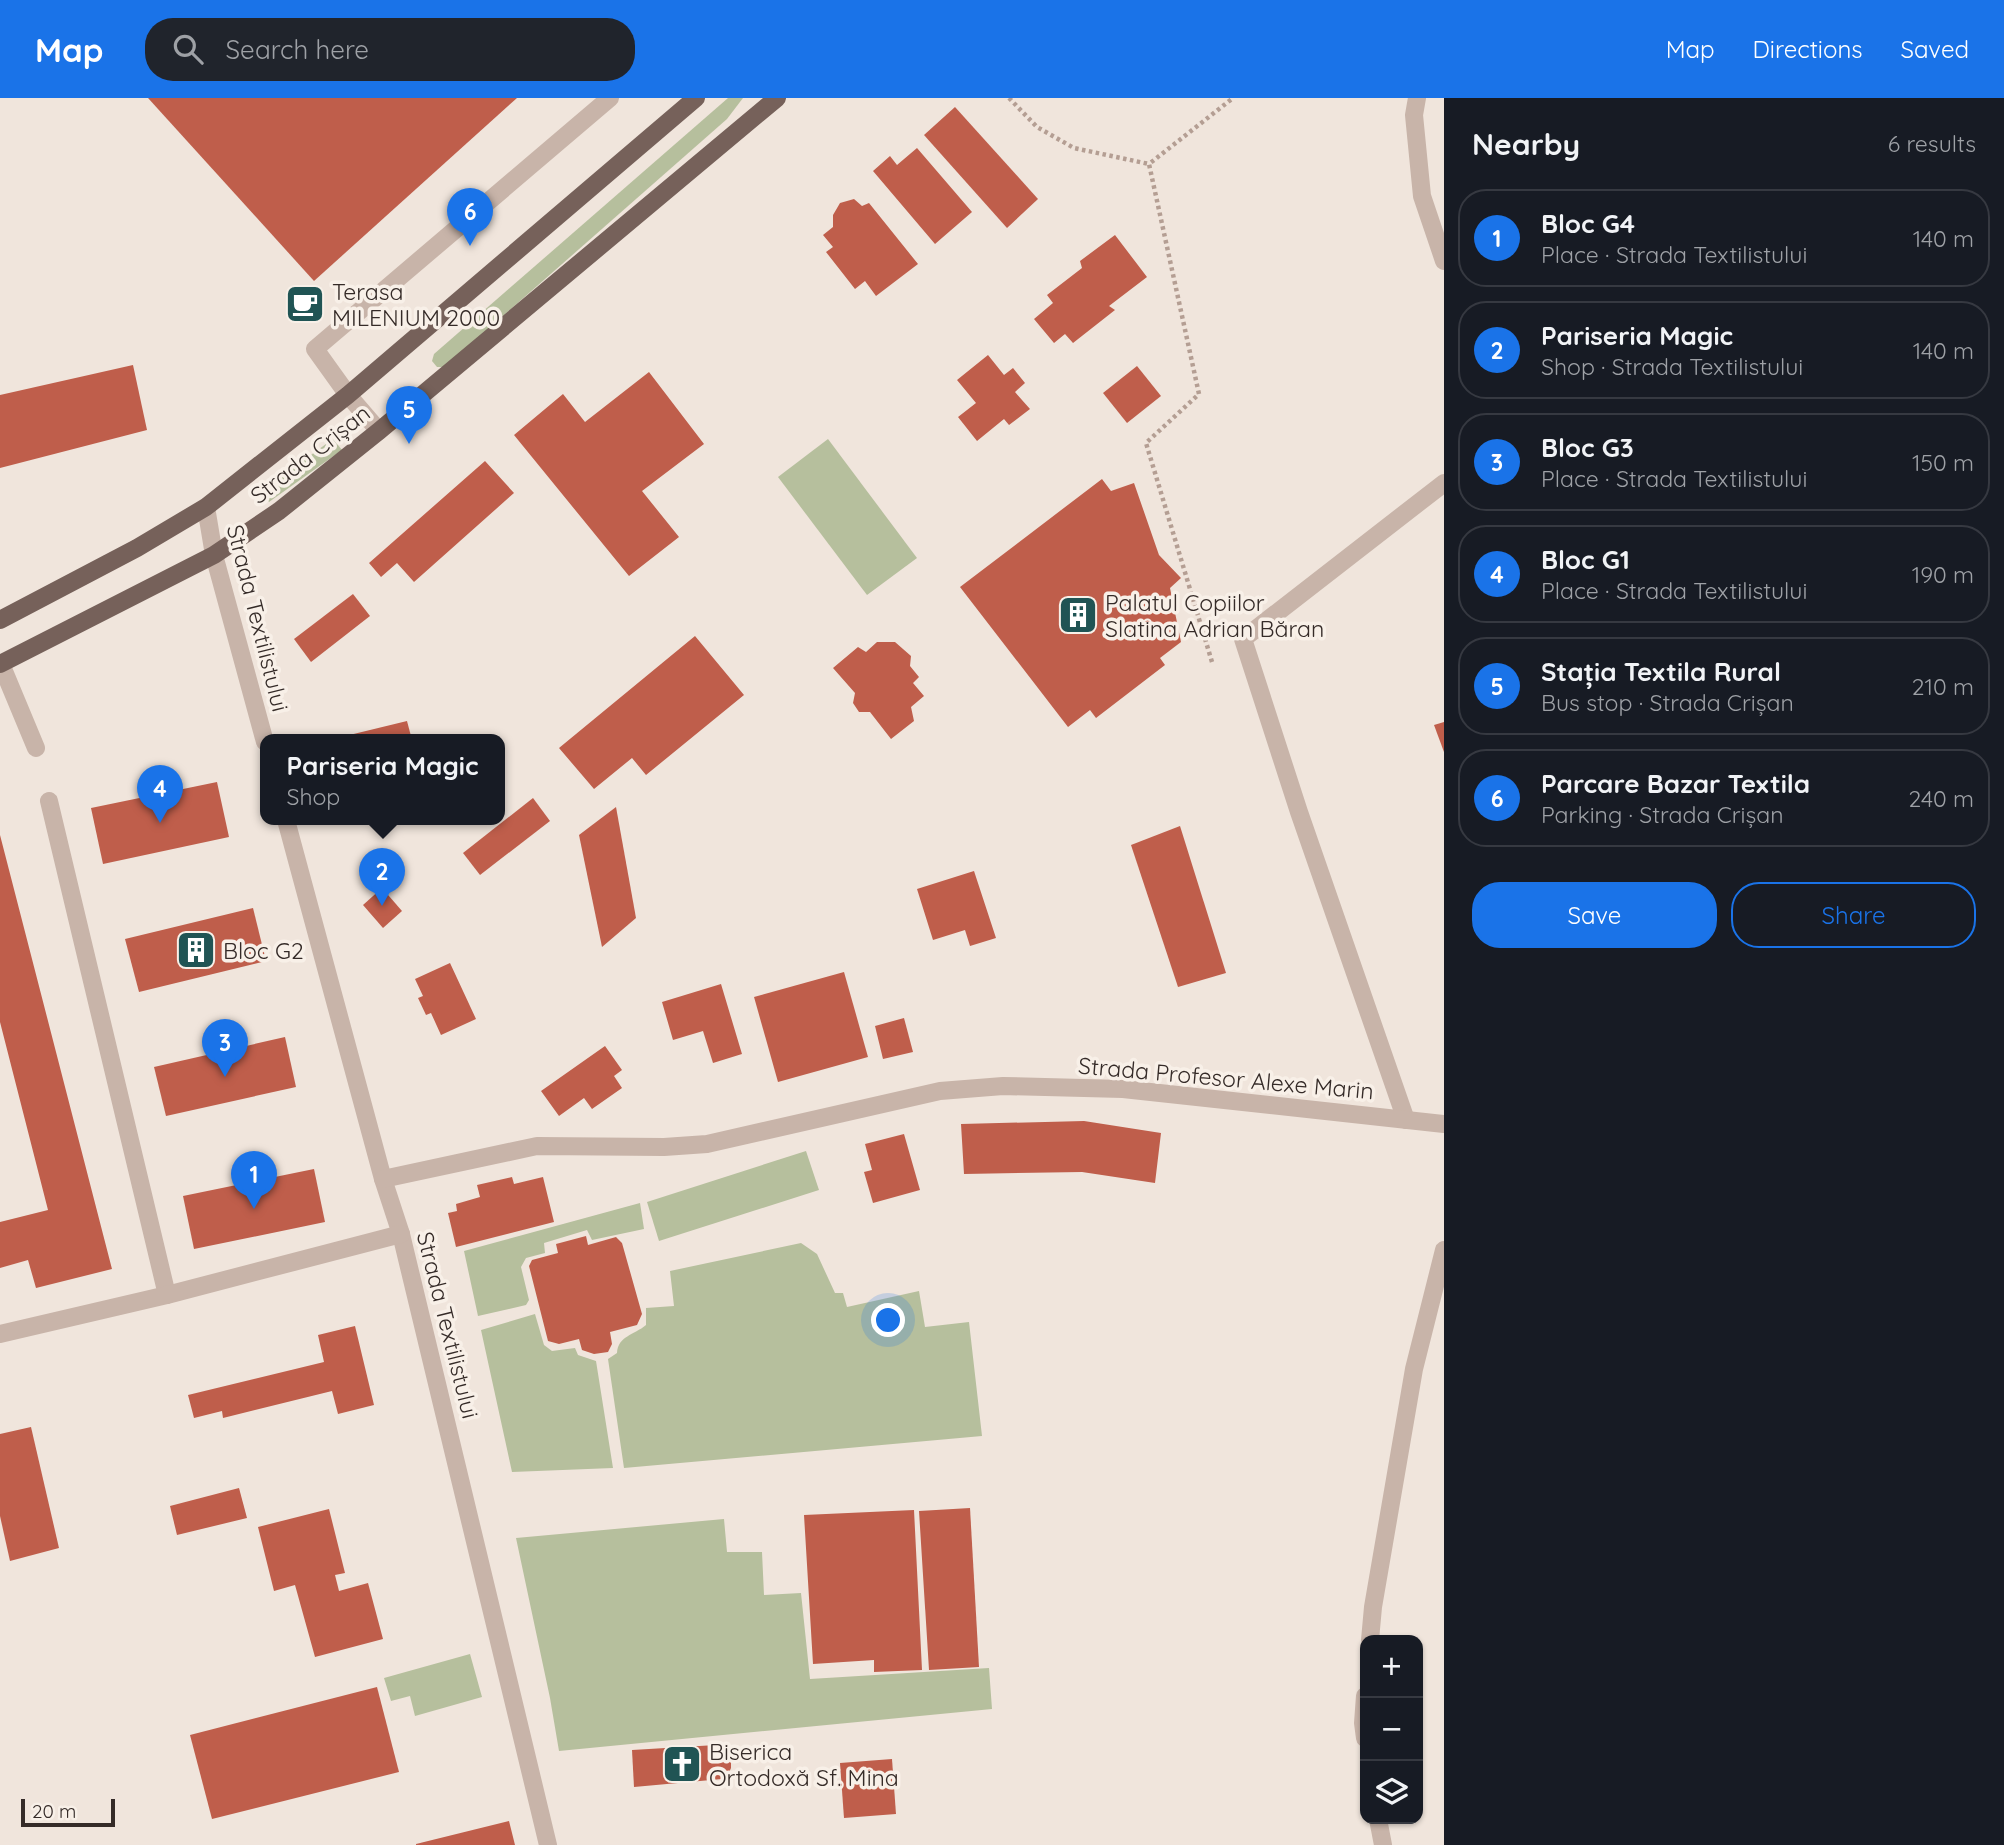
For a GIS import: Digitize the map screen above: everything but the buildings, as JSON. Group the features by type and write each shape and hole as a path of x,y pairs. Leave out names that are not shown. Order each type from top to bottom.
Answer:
{"main road":[{"name":"Strada Crișan","path":"0,620 137,548 206,507 348,395 696,98"},
{"name":"Strada Crișan","path":"0,664 214,555 279,511 379,431 778,98"}],"street":[{"path":"379,431 348,395 315,349 610,98"},
{"path":"1417,98 1415,115 1422,196 1444,261"},
{"path":"1406,1120 1242,639 1444,483"},
{"name":"Strada Textilistului","path":"206,507 214,555 263,734"},
{"path":"0,664 36,748"},
{"path":"49,801 167,1295"},
{"name":"Strada Textilistului","path":"287,825 383,1178 401,1234 548,1845"},
{"name":"Strada Profesor Alexe Marin","path":"383,1178 537,1146 664,1147 707,1144 940,1091 1003,1086 1123,1089 1444,1124"},
{"path":"0,1334 167,1295 401,1234"},
{"path":"1370,1635 1415,1368 1444,1250"},
{"path":"1379,1824 1383,1845"}],"path":[{"path":"1009,98 1037,127 1074,148 1149,164"},
{"path":"1149,164 1233,98"},
{"path":"1149,164 1199,394 1146,443 1212,662"}],"green space":[{"path":"728,98 743,98 727,119 445,367 437,367 432,361 434,354"},
{"path":"333,439 342,450 269,502 261,491"},
{"path":"828,439 917,558 867,595 778,477"},
{"path":"806,1151 819,1190 659,1241 647,1202"},
{"path":"640,1203 644,1229 592,1240 587,1230 544,1243 545,1253 526,1258 521,1267 529,1300 526,1305 478,1316 464,1251"},
{"path":"801,1243 817,1254 835,1293 843,1293 847,1307 919,1291 925,1327 969,1322 982,1436 624,1468 608,1359 617,1353 623,1339 646,1325 646,1308 674,1306 670,1271"},
{"path":"535,1314 544,1345 552,1351 575,1348 578,1355 596,1361 613,1468 512,1472 481,1330"},
{"path":"724,1519 727,1552 762,1552 764,1595 801,1593 810,1679 989,1668 992,1709 559,1751 516,1538"},
{"path":"470,1654 482,1697 415,1716 410,1696 391,1701 384,1678"}],"place":[{"name":"Parcare Bazar Textila","path":"470,246"},
{"name":"Terasa MILENIUM 2000","path":"305,304"},
{"name":"Stația Textila Rural","path":"409,444"},
{"name":"Palatul Copiilor Slatina Adrian Băran","path":"1078,615"},
{"name":"Bloc G1","path":"160,823"},
{"name":"Pariseria Magic","path":"382,906"},
{"name":"Bloc G2","path":"196,950"},
{"name":"Bloc G3","path":"225,1077"},
{"name":"Bloc G4","path":"254,1209"},
{"name":"Biserica Ortodoxă Sf. Mina","path":"682,1764"}]}
